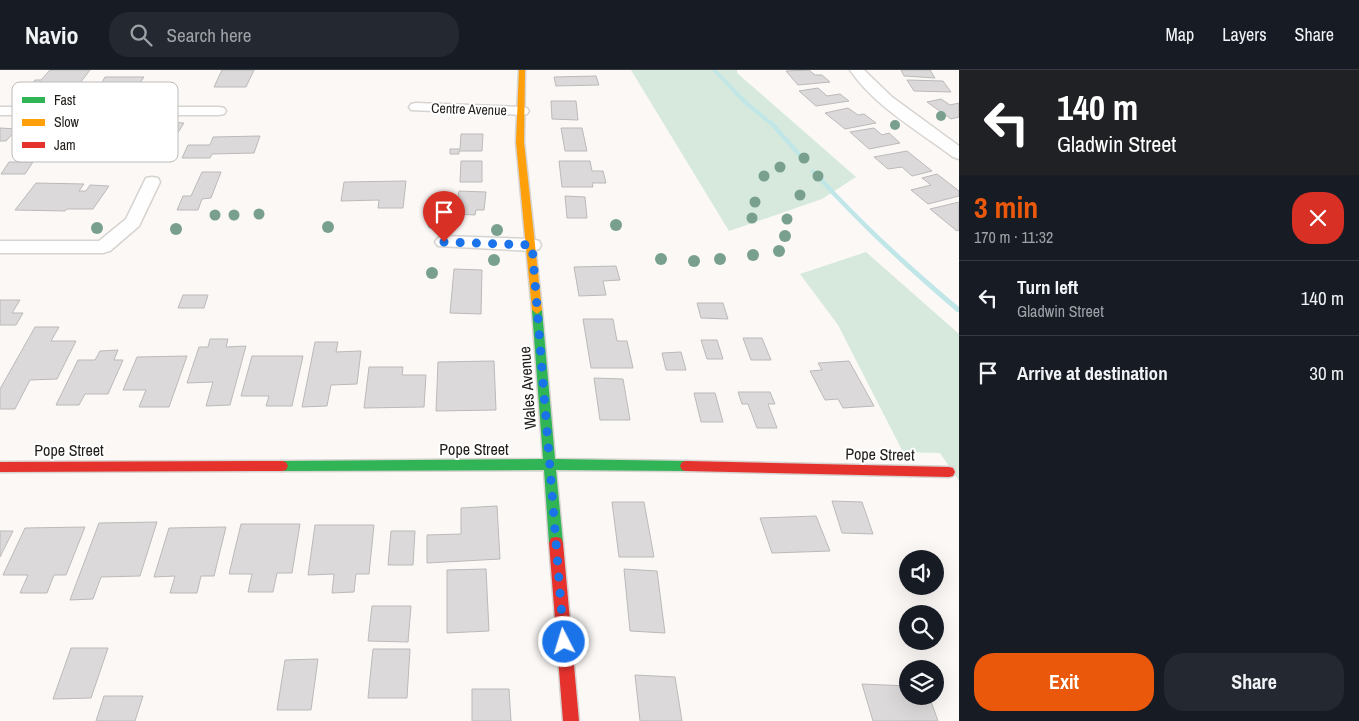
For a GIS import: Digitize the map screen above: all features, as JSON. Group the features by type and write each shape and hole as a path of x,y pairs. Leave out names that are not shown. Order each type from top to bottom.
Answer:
{"street":[{"name":"Wales Avenue","path":"522,70 520,142 532,245 571,721"},
{"path":"857,70 860,77 883,96 951,141 959,154"},
{"name":"Centre Avenue","path":"416,106 522,111"},
{"path":"178,111 219,111"},
{"path":"0,247 102,247 133,222 152,182"},
{"path":"444,242 532,245"},
{"name":"Pope Street","path":"0,467 549,465 949,472"}],"green space":[{"path":"631,70 737,70 737,73 856,177 822,199 729,231"},
{"path":"866,252 959,334 959,481 940,453 903,452 838,325 800,274"}],"building":[{"path":"50,70 90,70 81,82 33,82 35,80 41,80"},
{"path":"222,70 254,70 246,87 214,87"},
{"path":"809,70 815,75 822,75 830,82 798,85 786,71"},
{"path":"901,70 930,70 935,78 904,76"},
{"path":"596,76 599,85 556,86 554,77"},
{"path":"105,77 144,77 141,82 102,82"},
{"path":"907,80 943,81 951,92 914,91"},
{"path":"818,88 827,96 840,94 849,101 816,106 799,91"},
{"path":"941,99 950,105 959,103 959,117 951,119 927,102"},
{"path":"551,101 576,101 578,120 552,119"},
{"path":"848,108 858,115 864,114 876,123 845,129 825,113"},
{"path":"178,123 184,123 178,132"},
{"path":"0,128 12,129 12,134 6,141 0,141"},
{"path":"561,128 582,128 587,151 565,151"},
{"path":"874,128 882,135 889,133 900,143 869,149 850,132"},
{"path":"461,134 483,134 482,151 459,151 459,154 450,154 450,149 460,149"},
{"path":"260,136 254,153 212,154 210,158 182,158 188,145 210,145 213,137"},
{"path":"907,151 932,171 912,176 902,167 888,169 874,157"},
{"path":"461,161 482,161 482,182 460,182"},
{"path":"559,161 590,161 592,171 603,171 606,183 592,183 593,187 562,187"},
{"path":"9,162 33,162 25,174 1,174"},
{"path":"202,172 221,172 211,198 202,199 198,210 177,210 183,196 191,196"},
{"path":"937,174 959,191 959,196 928,204 911,190 931,185 922,178"},
{"path":"406,181 403,208 378,208 379,200 341,201 344,182"},
{"path":"36,183 84,184 79,191 86,191 90,185 109,186 93,209 67,209 65,211 15,210"},
{"path":"459,191 486,192 484,210 476,210 475,215 455,214"},
{"path":"565,196 585,197 587,218 567,218"},
{"path":"959,202 959,230 957,231 930,209"},
{"path":"616,266 620,280 603,281 606,295 579,296 574,267"},
{"path":"454,269 482,270 481,314 450,313"},
{"path":"183,295 208,295 204,308 178,308"},
{"path":"0,300 20,300 12,313 23,313 16,325 0,325"},
{"path":"697,303 723,303 728,319 701,318"},
{"path":"583,319 613,319 617,341 627,341 633,368 591,368"},
{"path":"35,327 59,327 51,341 76,341 57,379 30,380 15,409 0,409 0,389"},
{"path":"743,338 762,338 771,360 751,360"},
{"path":"210,339 228,339 226,347 246,346 230,405 206,406 213,382 187,383 199,347 208,347"},
{"path":"701,340 717,340 723,359 707,359"},
{"path":"315,342 338,342 336,352 361,351 357,384 331,385 327,406 302,407"},
{"path":"118,350 114,360 123,360 108,394 85,394 79,405 56,405 78,360 95,360 100,351"},
{"path":"681,352 686,370 666,370 662,353"},
{"path":"187,356 169,407 139,407 146,390 123,390 137,357"},
{"path":"252,356 303,356 292,406 266,406 269,396 241,396"},
{"path":"494,361 496,410 436,411 438,362"},
{"path":"849,361 874,406 843,408 838,399 825,400 810,371 822,370 818,363"},
{"path":"369,367 403,367 402,375 426,375 424,407 364,408"},
{"path":"594,378 623,379 630,420 600,420"},
{"path":"738,392 770,392 775,404 768,404 777,428 757,428 748,404 742,404"},
{"path":"694,393 715,393 723,422 701,422"},
{"path":"832,501 862,502 873,534 842,533"},
{"path":"612,502 644,502 654,557 619,557"},
{"path":"497,506 500,559 427,563 427,535 461,534 461,508"},
{"path":"816,516 830,551 772,553 760,518"},
{"path":"157,522 140,576 101,577 93,599 70,600 99,523"},
{"path":"241,524 300,524 292,573 277,573 273,592 248,592 252,574 229,574"},
{"path":"315,525 374,525 369,574 356,574 354,592 332,593 334,574 308,575"},
{"path":"85,527 66,575 54,575 47,593 20,593 28,575 3,575 25,528"},
{"path":"226,527 214,576 201,576 197,593 170,593 175,576 154,577 169,528"},
{"path":"0,531 13,531 0,557"},
{"path":"391,531 415,531 413,565 388,565"},
{"path":"486,569 489,631 447,633 447,570"},
{"path":"624,569 657,571 665,633 630,631"},
{"path":"372,606 411,606 408,642 368,641"},
{"path":"71,648 108,648 91,698 53,699"},
{"path":"373,649 410,649 407,698 368,698"},
{"path":"318,659 311,710 277,710 285,660"},
{"path":"635,675 675,677 682,721 640,721"},
{"path":"862,684 899,686 899,705 932,705 938,721 873,721"},
{"path":"472,689 509,689 511,721 472,721"},
{"path":"104,696 143,696 135,721 96,721"}],"waterway":[{"path":"714,70 746,103 773,125 806,162"},
{"path":"813,171 883,244 959,310"}],"traffic: fast":[{"path":"537,310 556,543"},
{"path":"282,466 574,464 686,466"}],"traffic: slow":[{"path":"522,70 520,142 537,310"}],"traffic: jam":[{"path":"0,467 282,466"},
{"path":"686,466 949,472"},
{"path":"556,543 571,721"}],"route":[{"path":"444,242 532,245 564,642"}]}
